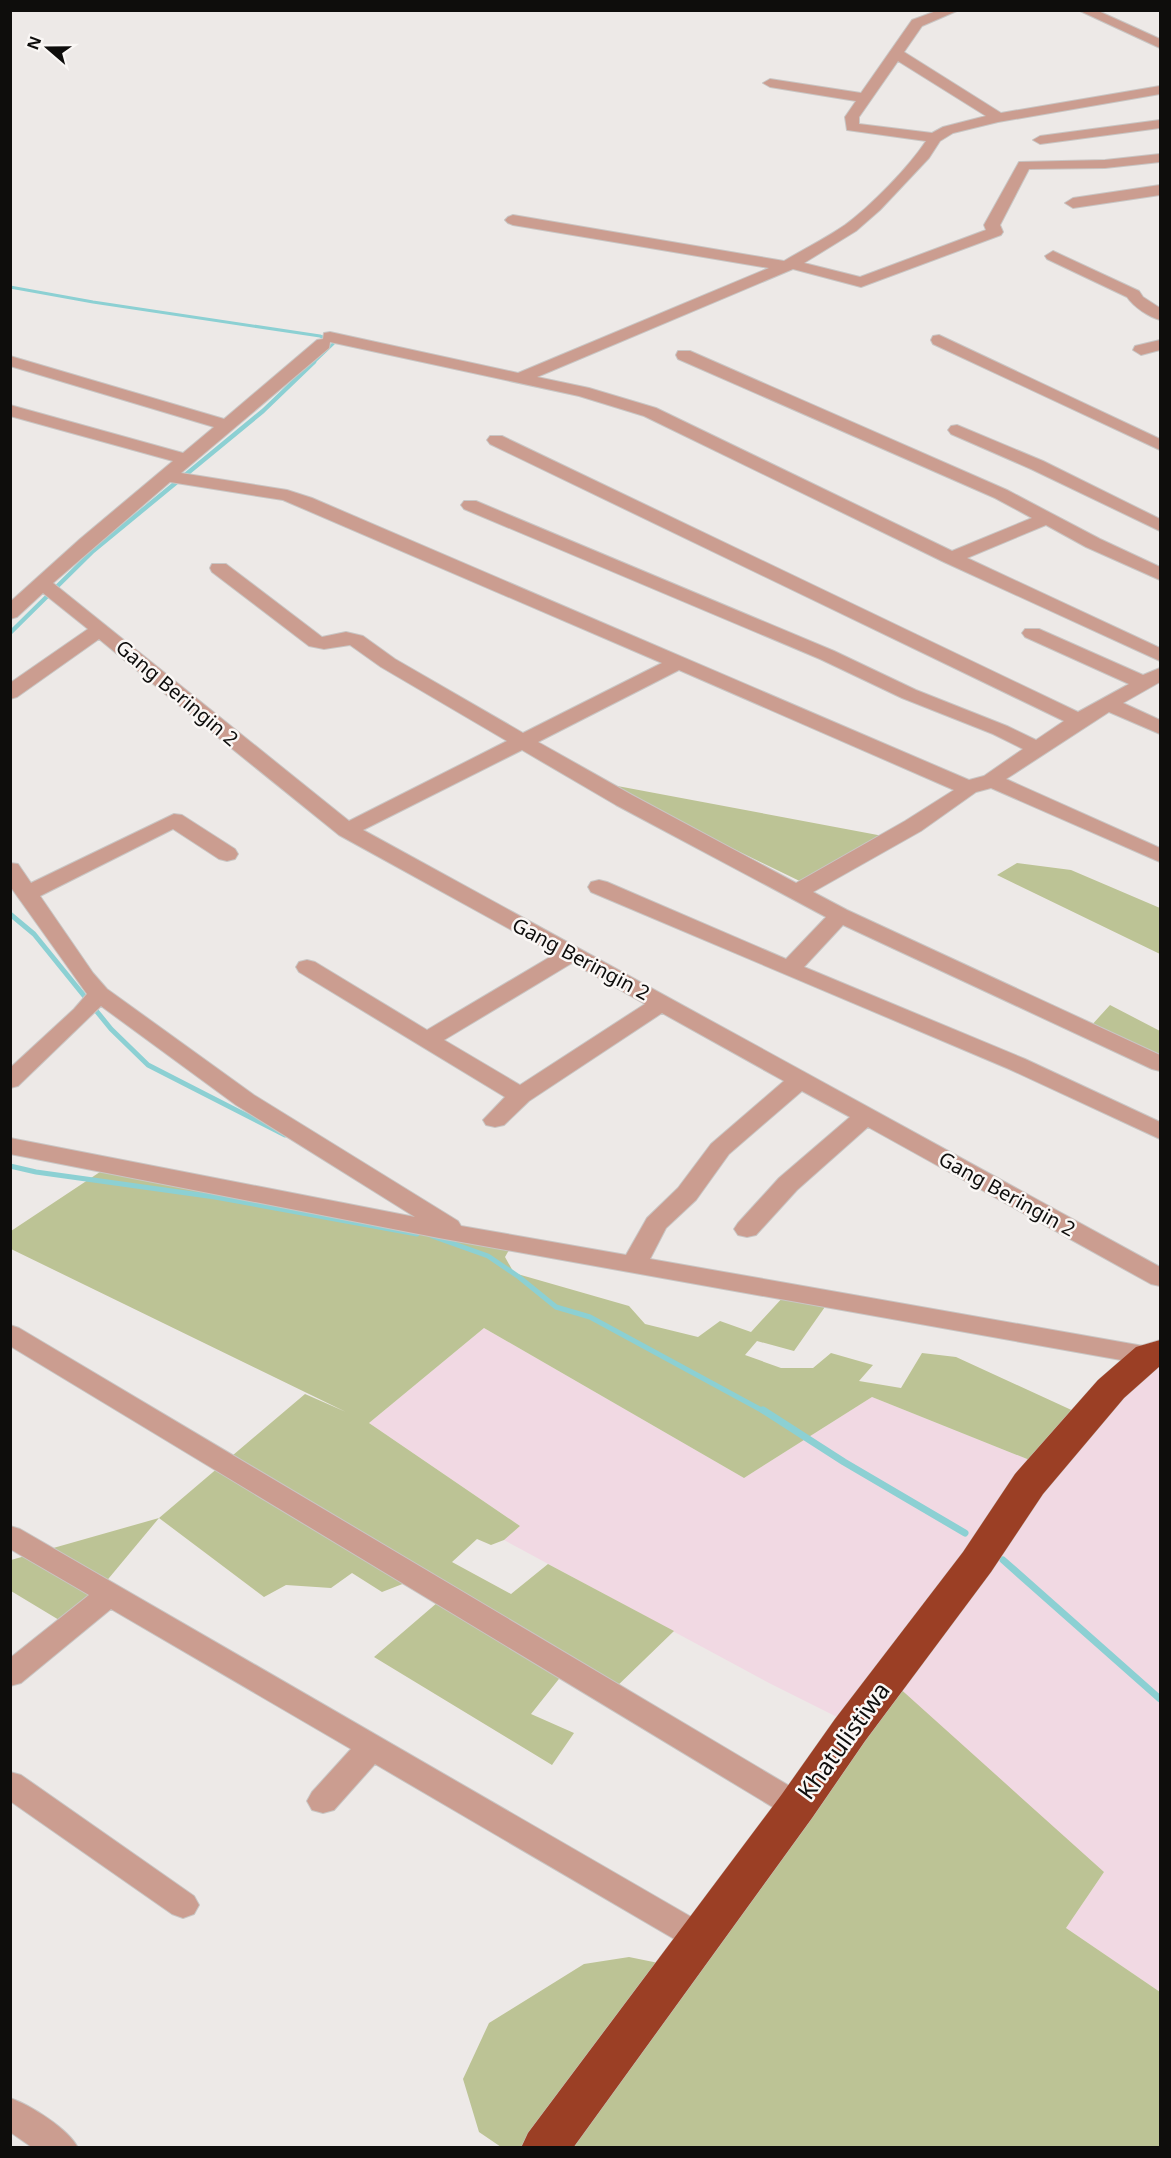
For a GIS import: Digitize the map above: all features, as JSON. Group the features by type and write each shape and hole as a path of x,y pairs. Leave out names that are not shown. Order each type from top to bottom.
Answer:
{"highway":[{"name":"Khatulistiwa","path":"545,2148 797,1806 844,1738 977,1562 1029,1484 1111,1389 1155,1354"}],"street":[{"path":"935,138 852,127 852,117 918,22 953,10"},
{"path":"1084,10 1161,44"},
{"path":"895,54 998,118"},
{"path":"770,83 866,99"},
{"path":"520,378 789,265 851,228 875,207 924,155 935,138 955,127 1161,90"},
{"path":"1040,140 1161,124"},
{"path":"513,220 789,265 861,282 995,232 992,225 1022,167 1026,165 1105,164 1161,158"},
{"path":"1072,203 1161,190"},
{"path":"1053,256 1133,294 1137,300 1161,315"},
{"path":"15,602 49,588 177,478 185,459 268,393 326,340 583,392 668,419 951,558 1161,655"},
{"path":"939,340 1161,445"},
{"path":"1142,350 1161,345"},
{"path":"684,356 990,489 1161,574"},
{"path":"10,362 226,425"},
{"path":"10,410 185,459"},
{"path":"957,430 1037,465 1161,526"},
{"path":"496,440 617,497 760,569 1079,720"},
{"path":"177,478 276,494 306,502 966,787 977,786 991,780 1079,720 1152,679"},
{"path":"470,505 826,656 909,694 1000,730 1037,748"},
{"path":"951,558 1047,518"},
{"path":"219,568 316,642 346,638 356,641 388,663 624,800 839,915 1161,1064"},
{"name":"Gang Beringin 2","path":"49,588 211,722 347,830 799,1081 1161,1278"},
{"path":"10,693 100,629"},
{"path":"1032,633 1152,679"},
{"path":"347,830 681,662"},
{"path":"1109,704 1161,728"},
{"path":"991,780 1161,856"},
{"path":"797,892 914,826 966,791 966,787"},
{"path":"28,893 174,820 227,854"},
{"path":"10,869 85,978 92,1002 449,1232"},
{"path":"599,887 1007,1059 1161,1131"},
{"path":"789,969 824,934 839,915"},
{"path":"426,1040 573,954"},
{"path":"308,967 519,1096"},
{"path":"10,1081 92,1002"},
{"path":"495,1120 519,1096 662,1003"},
{"path":"634,1264 656,1224 687,1194 720,1149 799,1081"},
{"path":"747,1228 788,1184 866,1116"},
{"path":"10,1146 449,1232 1155,1354"},
{"path":"10,1334 797,1806"},
{"path":"10,1536 700,1938"},
{"path":"10,1675 111,1593"},
{"path":"323,1802 373,1746"},
{"path":"10,1784 183,1905"},
{"path":"10,2113 61,2148"}],"shaded area":[{"path":"484,1328 744,1478 872,1397 1037,1463 1120,1369 1160,1343 1160,1992 1066,1928 1104,1872 851,1724 769,1683 504,1540 520,1526 369,1423"}],"green space":[{"path":"596,782 899,839 812,887"},
{"path":"1017,863 1071,870 1160,908 1160,954 997,875"},
{"path":"1110,1005 1160,1031 1160,1062 1090,1027"},
{"path":"112,1164 513,1243 505,1257 514,1273 629,1306 645,1324 698,1337 720,1321 751,1332 785,1295 827,1304 794,1351 757,1341 745,1355 781,1368 813,1368 831,1353 873,1365 859,1381 901,1388 922,1353 956,1357 1078,1413 1037,1463 872,1397 744,1478 484,1328 369,1423 520,1526 504,1540 491,1545 477,1539 452,1562 511,1594 548,1564 674,1631 613,1690 570,1665 531,1714 574,1733 552,1765 374,1657 445,1596 423,1576 382,1592 352,1573 331,1588 286,1585 264,1597 159,1518 305,1394 346,1412 11,1249 11,1231"},
{"path":"159,1518 69,1626 11,1591 11,1560"},
{"path":"886,1676 1104,1872 1066,1928 1160,1992 1160,2147 501,2147 479,2132 463,2079 489,2023 584,1964 629,1957 678,1967"}],"waterway":[{"path":"10,287 93,302 320,336 335,342 313,363"},
{"path":"10,633 93,551 263,411 314,362"},
{"path":"10,914 34,934 111,1029 148,1065 285,1135"},
{"path":"10,1166 36,1172 215,1197 417,1234"},
{"path":"432,1236 488,1256 556,1307 590,1317 765,1412"},
{"path":"763,1410 844,1462 965,1533"},
{"path":"1003,1560 1160,1699"}]}
